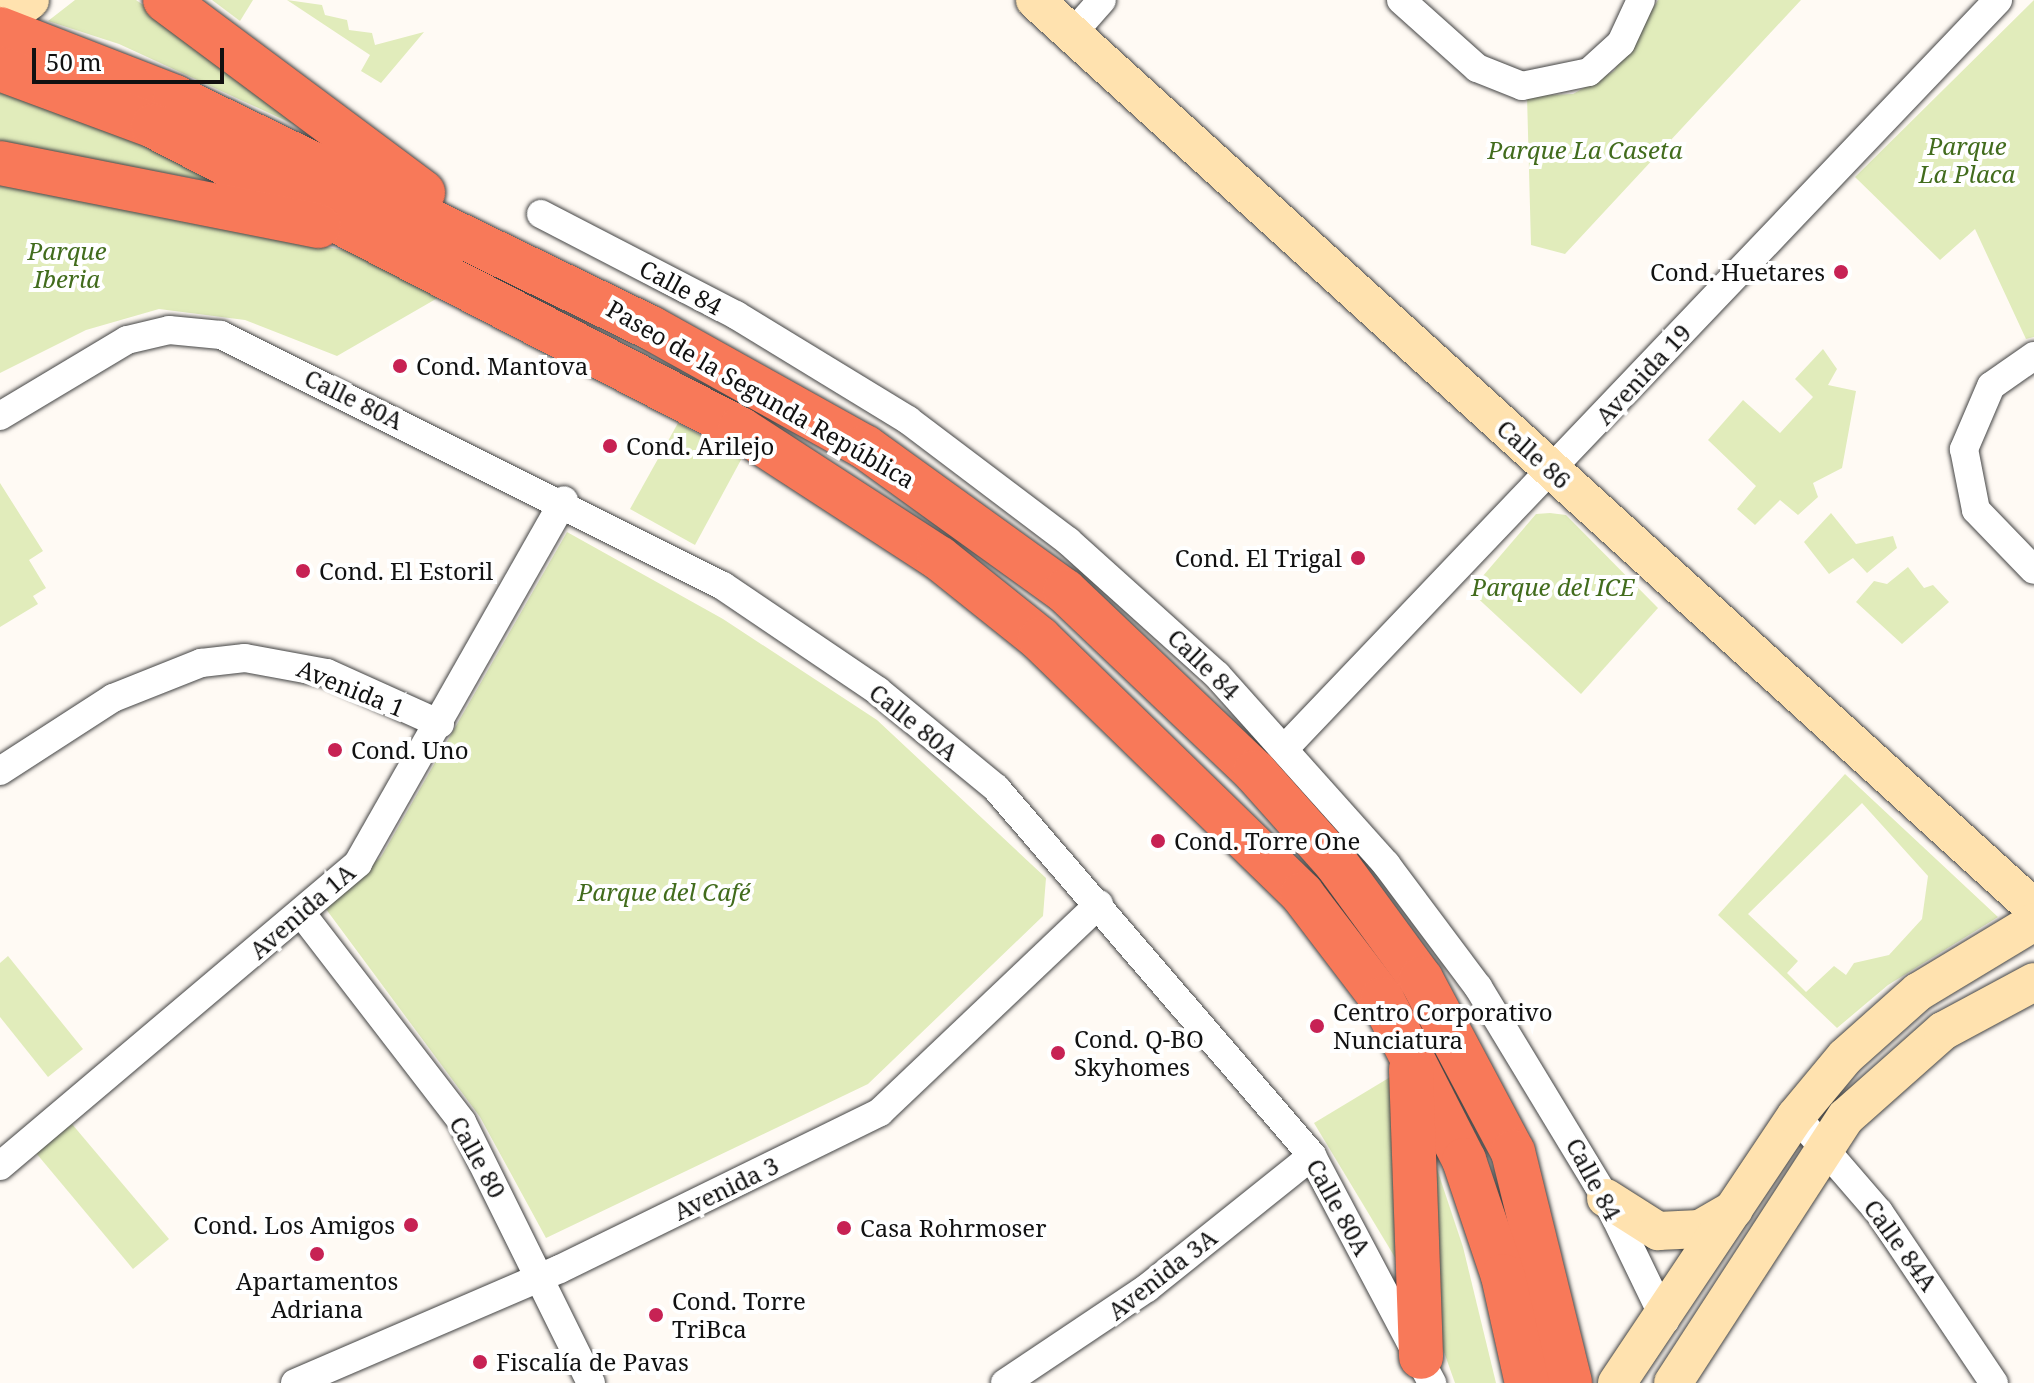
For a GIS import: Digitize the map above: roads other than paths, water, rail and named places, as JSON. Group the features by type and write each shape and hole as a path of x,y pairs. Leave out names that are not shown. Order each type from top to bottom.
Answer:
{"highway":[{"path":"165,0 219,44 516,259"},
{"path":"186,0 219,44"},
{"name":"Paseo de la Segunda República","path":"14,13 175,97 516,259 788,403 962,512 1065,591 1255,772 1336,863 1421,979 1467,1059 1513,1152 1570,1383"},
{"name":"Paseo de la Segunda República","path":"0,69 153,126 388,241 740,429 939,558 1040,639 1219,807 1302,894 1410,1047 1464,1160 1503,1276 1527,1383"},
{"path":"0,163 388,241"},
{"path":"1410,1047 1427,1370"}],"main road":[{"name":"Calle 86","path":"1035,0 2034,908"},
{"path":"1617,1383 1665,1320 1796,1116 1861,1040 1918,992 2034,922"},
{"path":"1686,1376 1822,1148 1884,1076 1943,1031 2034,982"},
{"path":"1606,1198 1638,1224 1679,1232 1736,1207"},
{"path":"1650,1383 1670,1346 1665,1320"}],"street":[{"path":"1072,34 1102,0"},
{"path":"1401,0 1477,68 1522,86 1589,72 1621,43 1641,0"},
{"name":"Avenida 19","path":"1286,747 1998,0"},
{"name":"Calle 84","path":"541,214 823,366 977,470 1144,606 1286,747 1478,987 1606,1198 1665,1320"},
{"name":"Calle 80A","path":"0,416 108,348 169,330 221,335 564,501 723,586 878,691 996,788 1099,904 1312,1156 1427,1370"},
{"path":"2034,356 1991,386 1972,417 1966,481 1990,531 2034,570"},
{"name":"Avenida 1A","path":"0,1166 302,914 358,863 440,724 564,501"},
{"name":"Avenida 1","path":"0,771 113,698 201,663 245,658 327,673 440,724"},
{"name":"Avenida 3","path":"295,1383 541,1278 880,1112 1099,904"},
{"name":"Calle 80","path":"302,914 462,1122 591,1383"},
{"name":"Calle 84A","path":"1796,1116 1879,1212 1994,1383"},
{"name":"Avenida 3A","path":"1005,1383 1147,1288 1312,1156"}],"place":[{"name":"Cond. Huetares","path":"1841,272"},
{"name":"Cond. Mantova","path":"400,366"},
{"name":"Cond. Arilejo","path":"610,446"},
{"name":"Cond. El Trigal","path":"1358,558"},
{"name":"Cond. El Estoril","path":"303,571"},
{"name":"Cond. Uno","path":"335,750"},
{"name":"Cond. Torre One","path":"1158,841"},
{"name":"Centro Corporativo Nunciatura","path":"1317,1026"},
{"name":"Cond. Q-BO Skyhomes","path":"1058,1053"},
{"name":"Cond. Los Amigos","path":"411,1225"},
{"name":"Casa Rohrmoser","path":"844,1228"},
{"name":"Apartamentos Adriana","path":"317,1254"},
{"name":"Cond. Torre TriBca","path":"656,1315"},
{"name":"Fiscalía de Pavas","path":"480,1362"}],"park label":[{"name":"Parque La Caseta","path":"1585,150"},
{"name":"Parque La Placa","path":"1967,160"},
{"name":"Parque Iberia","path":"67,265"},
{"name":"Parque del ICE","path":"1553,587"},
{"name":"Parque del Café","path":"664,892"}]}
